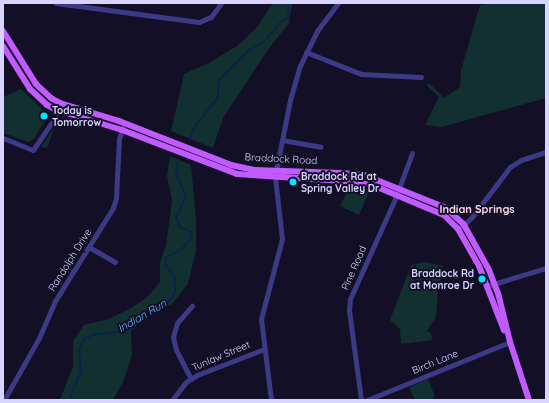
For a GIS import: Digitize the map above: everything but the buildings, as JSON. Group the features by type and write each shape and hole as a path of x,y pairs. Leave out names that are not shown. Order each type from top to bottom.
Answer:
{"main road":[{"name":"Braddock Road","path":"3,31 36,84 51,98 60,102 124,123 231,165 255,170 353,173 375,178 446,208 464,225 482,255 495,284 510,342"},
{"name":"Braddock Road","path":"3,46 30,89 43,101 57,110 122,130 228,172 247,176 352,181 366,184 396,195 444,215 458,229 480,266 510,342 529,400"}],"street":[{"path":"56,3 199,22 208,20 213,16 221,3"},
{"path":"271,400 261,326 263,309 279,257 282,239 275,178 276,171 295,79 316,31 338,3"},
{"path":"306,52 361,74 421,77"},
{"path":"3,138 33,150 54,119 60,102"},
{"name":"Randolph Drive","path":"4,400 40,338 55,301 115,204 118,148 124,123"},
{"path":"282,140 320,147"},
{"path":"458,229 464,225 510,167 521,160 546,152"},
{"name":"Pine Road","path":"361,400 349,310 350,299 399,188 412,153"},
{"path":"89,247 115,262"},
{"path":"488,286 546,268"},
{"path":"191,379 176,350 173,337 177,323 192,306"},
{"name":"Birch Lane","path":"367,400 510,342"},
{"name":"Tunlaw Street","path":"172,400 182,386 191,379 208,370 264,348"}],"green space":[{"path":"273,3 292,3 289,23 267,51 223,118 213,148 171,131 184,74 209,63 237,46 257,27"},
{"path":"495,3 546,4 546,98 442,127 425,125 439,97 427,86 429,83 444,98 460,87 461,70 480,5"},
{"path":"21,89 48,115 34,139 28,142 3,133 3,97"},
{"path":"55,126 47,148 41,147 42,146"},
{"path":"170,156 191,165 196,220 196,251 188,284 172,304 145,318 131,331 132,355 124,380 113,400 60,400 73,366 73,341 84,325 109,319 131,308 146,298 160,282 160,262 166,246 172,201 167,176"},
{"path":"350,185 370,190 359,215 340,206"},
{"path":"425,262 443,266 438,290 436,317 426,332 430,332 433,340 401,344 400,329 390,320 411,265"},
{"path":"428,379 434,394 433,400 415,400 409,387"}],"waterway":[{"name":"Indian Run","path":"190,139 194,128 218,97 218,83 221,78 248,51 264,42 280,23 288,18 289,3"},
{"name":"Indian Run","path":"69,400 81,372 79,350 84,339 93,335 120,331 142,315 164,306 173,297 175,291 175,278 166,266 166,258 183,248 191,239 192,235 190,232 180,228 176,217 186,197 176,172 178,163"}],"place":[{"name":"Today is Tomorrow","path":"44,116"},
{"name":"Braddock Rd at Spring Valley Dr","path":"293,182"},
{"name":"Braddock Rd at Monroe Dr","path":"482,279"}],"district":[{"name":"Indian Springs","path":"477,209"}]}
